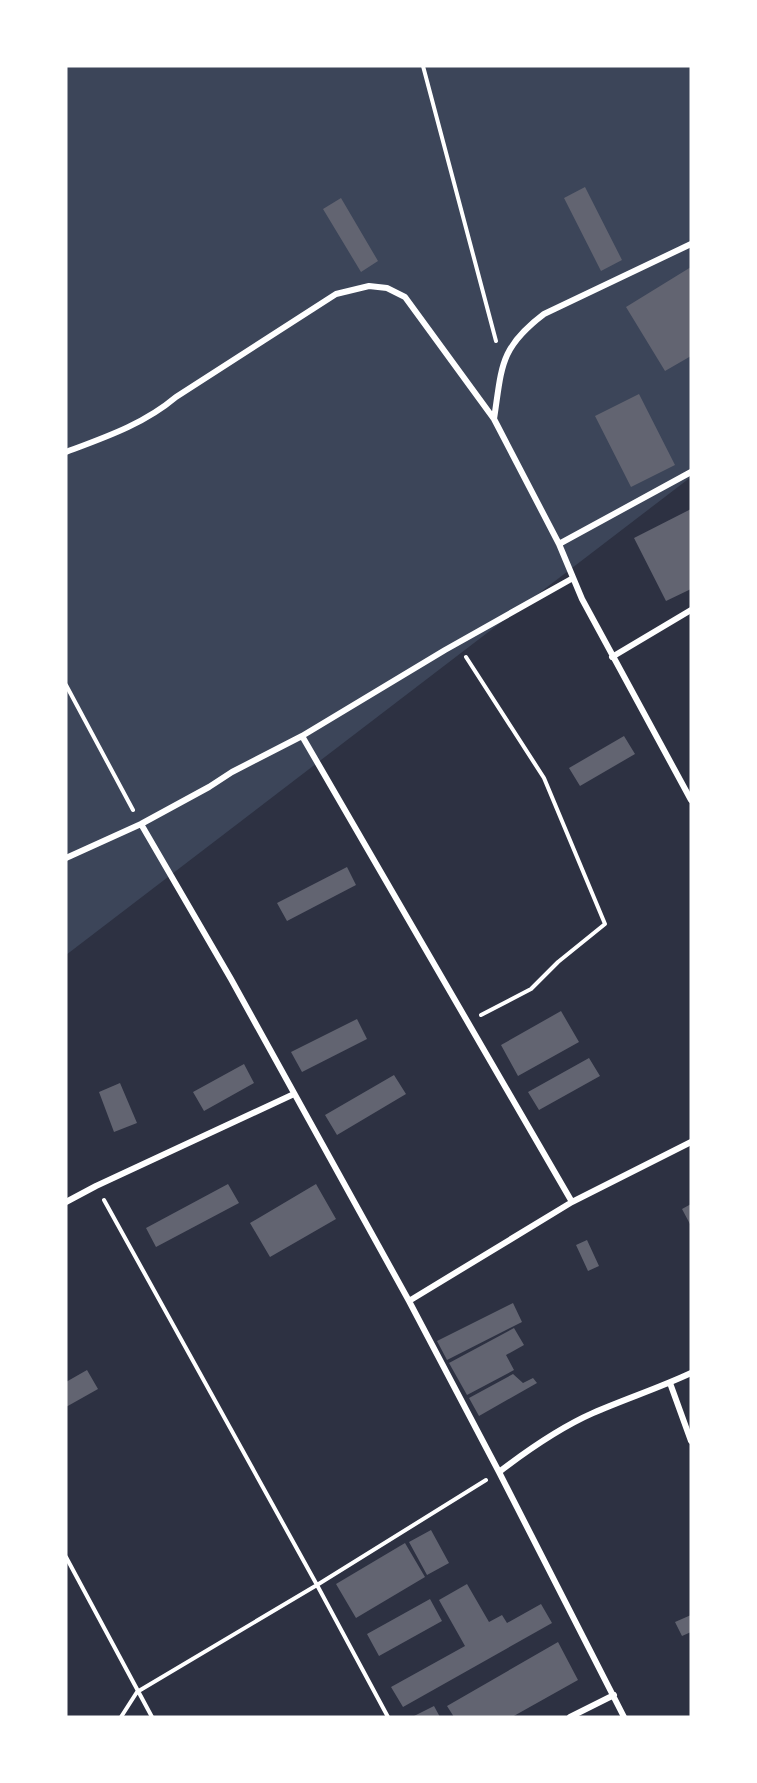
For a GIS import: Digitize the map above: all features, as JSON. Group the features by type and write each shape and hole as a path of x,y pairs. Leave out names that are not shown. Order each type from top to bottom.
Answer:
{"street":[{"path":"494,419 502,363 511,346 526,328 544,314 691,244"},
{"path":"66,452 139,423 336,294 369,286 387,288 405,297 494,419 559,544 612,657 691,800"},
{"path":"559,544 691,472"},
{"path":"66,858 141,824 232,772 302,736 573,578"},
{"path":"612,657 691,609"},
{"path":"302,736 572,1202"},
{"path":"141,824 231,980 409,1301 624,1717"},
{"path":"66,1202 294,1094"},
{"path":"409,1301 572,1202 691,1142"},
{"path":"499,1472 533,1446 591,1414 670,1383 691,1372"},
{"path":"670,1383 691,1441"},
{"path":"570,1717 614,1695"}],"path":[{"path":"423,66 502,363"},
{"path":"458,643 544,778 605,924 558,962 531,989 468,1022"},
{"path":"66,686 141,824"},
{"path":"96,1186 388,1717"},
{"path":"122,1717 137,1692 317,1585 499,1472"},
{"path":"66,1557 152,1717"}],"shaded area":[{"path":"66,66 691,66 691,477 66,955"}],"building":[{"path":"585,187 622,260 601,271 564,198"},
{"path":"341,198 378,261 361,272 323,209"},
{"path":"691,267 691,356 665,371 626,307"},
{"path":"639,394 675,465 631,487 595,416"},
{"path":"691,509 691,589 666,601 634,538"},
{"path":"624,736 635,754 580,786 569,768"},
{"path":"347,867 356,885 287,921 277,903"},
{"path":"561,1011 579,1042 518,1076 501,1045"},
{"path":"357,1019 367,1039 302,1072 291,1052"},
{"path":"589,1058 600,1076 539,1110 528,1092"},
{"path":"244,1064 254,1083 204,1111 193,1092"},
{"path":"394,1075 406,1094 337,1135 325,1115"},
{"path":"120,1083 137,1123 114,1132 99,1092"},
{"path":"228,1184 239,1203 156,1247 146,1228"},
{"path":"316,1184 336,1219 270,1257 250,1223"},
{"path":"691,1204 691,1226 682,1209"},
{"path":"587,1240 599,1266 588,1271 576,1245"},
{"path":"513,1303 522,1322 447,1360 437,1341"},
{"path":"514,1328 524,1345 506,1355 514,1370 467,1395 449,1363"},
{"path":"87,1370 98,1389 66,1407 66,1382"},
{"path":"513,1374 523,1383 533,1378 537,1383 479,1416 469,1398"},
{"path":"431,1530 449,1563 427,1575 409,1542"},
{"path":"405,1543 425,1577 356,1618 336,1584"},
{"path":"467,1584 489,1622 502,1615 507,1623 541,1604 552,1623 403,1707 391,1687 465,1646 439,1600"},
{"path":"430,1599 442,1621 379,1656 367,1634"},
{"path":"691,1615 691,1632 682,1636 675,1622"},
{"path":"558,1642 578,1680 512,1717 454,1717 447,1706"},
{"path":"434,1706 440,1717 412,1717"}]}
